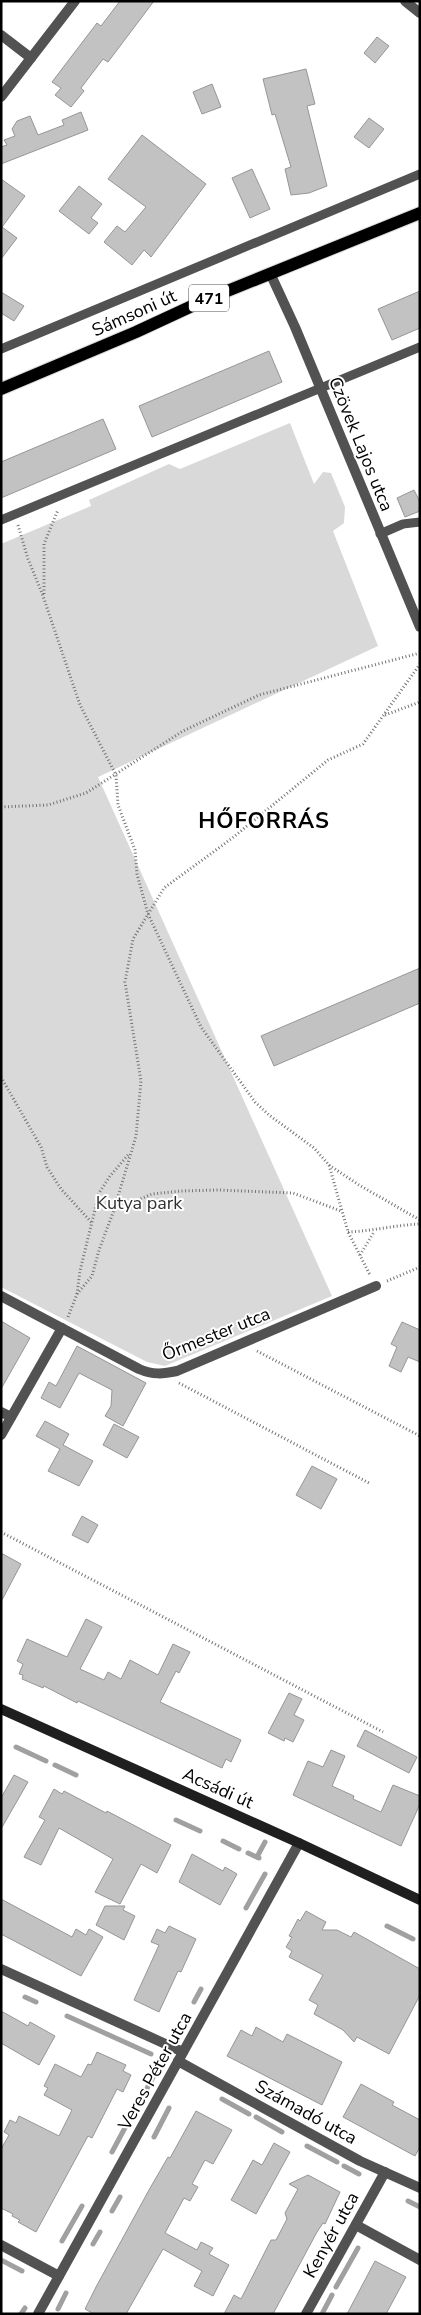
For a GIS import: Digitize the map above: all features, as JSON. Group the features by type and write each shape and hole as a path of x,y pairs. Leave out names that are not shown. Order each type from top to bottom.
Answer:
{"main road":[{"name":"Sámsoni út","path":"1,389 270,273 420,213"},
{"name":"Acsádi út","path":"1,1709 299,1843 420,1900"}],"street":[{"path":"1,97 75,1"},
{"path":"405,1 420,14"},
{"path":"1,35 31,58"},
{"name":"Czövek Lajos utca","path":"270,273 321,388 420,627"},
{"name":"Őrmester utca","path":"1,1296 146,1372 161,1374 177,1371 376,1286"},
{"path":"1,1435 62,1328"},
{"path":"1,1412 11,1417"},
{"name":"Veres Péter utca","path":"38,2314 299,1843"},
{"name":"Számadó utca","path":"1,1969 181,2057 385,2172 420,2188"},
{"name":"Kenyér utca","path":"306,2314 385,2172"},
{"path":"356,2225 420,2260"},
{"path":"1,2245 59,2276"}],"lane":[{"path":"1,349 420,174"},
{"path":"1,520 420,347"},
{"path":"380,534 403,524 420,522"}],"path":[{"path":"44,599 44,544 67,494"},
{"path":"16,514 28,560 44,599 80,705 116,775 118,804 135,850 137,874 148,914 201,1026 255,1102 269,1115 314,1148 329,1165 359,1186 420,1220"},
{"path":"1,807 48,805 86,793 183,731 259,695 420,653"},
{"path":"62,1328 77,1294 92,1276 136,1136 142,1081 125,982 133,939 164,888 231,840 328,760 363,744 420,664"},
{"path":"384,715 420,702"},
{"path":"1,1077 41,1147 47,1167 61,1189 93,1224"},
{"path":"77,1294 80,1271 100,1193 110,1176 129,1155"},
{"path":"329,1165 348,1232 376,1286 420,1267"},
{"path":"114,1210 152,1194 218,1190 293,1194 341,1211"},
{"path":"348,1232 374,1231 402,1225 420,1224"},
{"path":"360,1255 374,1231"},
{"path":"241,1343 420,1436"},
{"path":"161,1374 369,1483"},
{"path":"1,1532 383,1732"}],"green space":[{"name":"Kutya park","path":"290,423 314,484 323,472 331,473 345,507 344,523 333,531 378,646 98,777 332,1296 165,1366 147,1362 1,1287 1,544 91,506 89,500 169,464 180,469"}],"building":[{"path":"120,1 154,1 108,62 103,59 81,88 84,91 71,107 55,95 61,88 52,82 97,23 101,26"},
{"path":"377,37 389,46 375,63 364,53"},
{"path":"306,69 315,104 307,106 327,186 309,193 291,195 285,169 291,167 275,114 272,115 263,79"},
{"path":"212,84 221,107 202,114 193,92"},
{"path":"81,112 88,130 1,164 1,147 7,145 4,140 15,136 12,129 17,121 30,116 38,135 64,125 62,120"},
{"path":"369,118 384,129 369,148 354,137"},
{"path":"142,135 206,184 151,257 144,250 132,265 104,242 117,226 125,232 146,207 108,179"},
{"path":"252,169 270,209 250,218 232,178"},
{"path":"1,179 25,196 2,227 17,238 1,259"},
{"path":"79,186 102,204 91,218 98,223 89,234 59,211"},
{"path":"420,291 420,328 392,340 378,309"},
{"path":"1,292 24,306 14,321 1,313"},
{"path":"269,351 282,382 152,437 139,406"},
{"path":"103,419 116,449 1,498 1,462"},
{"path":"414,490 420,502 420,511 405,517 397,498"},
{"path":"420,968 420,1003 274,1066 261,1036"},
{"path":"1,1321 30,1338 1,1389"},
{"path":"402,1322 420,1330 420,1362 408,1357 401,1372 389,1366 397,1347 391,1344"},
{"path":"77,1346 146,1383 123,1426 105,1416 111,1406 112,1390 79,1373 60,1408 41,1398 49,1382 56,1386"},
{"path":"45,1421 69,1434 63,1445 93,1461 79,1486 48,1471 60,1449 36,1436"},
{"path":"114,1424 139,1437 127,1458 103,1445"},
{"path":"312,1466 337,1479 321,1509 296,1495"},
{"path":"82,1516 98,1525 88,1543 72,1535"},
{"path":"1,1553 21,1564 1,1602"},
{"path":"86,1619 102,1627 80,1669 104,1680 108,1672 121,1679 130,1660 158,1675 173,1644 190,1652 179,1673 176,1671 160,1702 241,1740 231,1762 226,1759 222,1768 78,1701 77,1703 44,1686 43,1688 22,1679 23,1675 19,1674 23,1664 17,1661 27,1639 67,1657"},
{"path":"289,1693 302,1699 294,1715 304,1720 293,1742 285,1738 284,1741 268,1733"},
{"path":"365,1730 417,1757 409,1773 357,1746"},
{"path":"331,1750 345,1756 332,1786 354,1796 353,1799 381,1812 393,1785 420,1796 420,1804 401,1846 293,1795 308,1761 323,1767"},
{"path":"14,1775 28,1782 1,1829 1,1798"},
{"path":"54,1789 62,1794 64,1791 106,1813 107,1811 171,1845 157,1873 141,1864 120,1904 95,1892 113,1859 59,1828 41,1865 24,1857 45,1820 39,1817"},
{"path":"192,1854 223,1871 225,1867 237,1874 220,1905 179,1882"},
{"path":"1,1899 72,1937 76,1929 86,1935 89,1929 103,1937 81,1976 1,1934"},
{"path":"105,1906 125,1906 123,1910 135,1916 124,1940 96,1925"},
{"path":"306,1911 326,1922 322,1930 337,1930 351,1937 354,1932 420,1969 420,1995 389,2054 357,2037 354,2042 343,2030 314,2014 318,2005 309,2000 323,1975 289,1957 292,1951 286,1947 292,1937 289,1936 298,1919 300,1921"},
{"path":"169,1926 196,1939 181,1972 178,1971 159,2012 134,2000 159,1945 151,1942 157,1929 165,1933"},
{"path":"1,2011 28,2026 30,2022 55,2036 39,2065 1,2043"},
{"path":"256,2027 283,2042 287,2034 342,2062 322,2105 227,2056 241,2030 252,2036"},
{"path":"97,2052 126,2065 123,2071 131,2075 123,2092 117,2089 92,2138 88,2136 36,2232 18,2222 20,2220 12,2216 13,2214 1,2208 1,2149 9,2135 4,2132 10,2120 16,2123 19,2116 59,2136 72,2110 44,2095 48,2088 44,2086 55,2064 81,2077 88,2064 91,2065"},
{"path":"361,2084 394,2102 392,2105 420,2120 420,2147 415,2156 343,2117"},
{"path":"196,2111 232,2130 213,2164 205,2160 192,2184 198,2187 190,2201 184,2198 165,2233 197,2250 201,2242 213,2248 209,2254 229,2265 213,2296 194,2286 202,2271 163,2249 126,2314 94,2314 85,2309 96,2287 149,2190 168,2157 170,2158"},
{"path":"274,2143 290,2152 256,2214 231,2200 253,2160 262,2165"},
{"path":"308,2175 340,2192 325,2224 323,2223 317,2232 273,2314 224,2314 234,2295 241,2299 271,2240 276,2240 287,2219 285,2213 298,2189 289,2184"},
{"path":"375,2261 406,2277 386,2314 347,2314"}],"waterway":[{"path":"16,1747 46,1761"},
{"path":"55,1765 76,1775"},
{"path":"176,1820 200,1831"},
{"path":"223,1841 239,1849"},
{"path":"257,1857 265,1842"},
{"path":"248,1853 259,1858"},
{"path":"246,1908 265,1874"},
{"path":"387,1926 413,1939"},
{"path":"194,2002 201,1989"},
{"path":"25,1997 36,2002"},
{"path":"67,2016 151,2054"},
{"path":"145,2092 158,2068"},
{"path":"222,2099 249,2114"},
{"path":"154,2137 169,2108"},
{"path":"256,2117 282,2132"},
{"path":"112,2152 127,2124"},
{"path":"307,2146 337,2162"},
{"path":"344,2166 359,2174"},
{"path":"112,2211 120,2197"},
{"path":"408,2201 420,2207"},
{"path":"62,2241 82,2206"},
{"path":"93,2244 100,2232"},
{"path":"336,2287 358,2248"},
{"path":"1,2260 22,2271"},
{"path":"58,2309 66,2293"},
{"path":"322,2314 332,2295"},
{"path":"21,2314 25,2308"}],"district":[{"name":"HŐFORRÁS","path":"264,820"}]}
